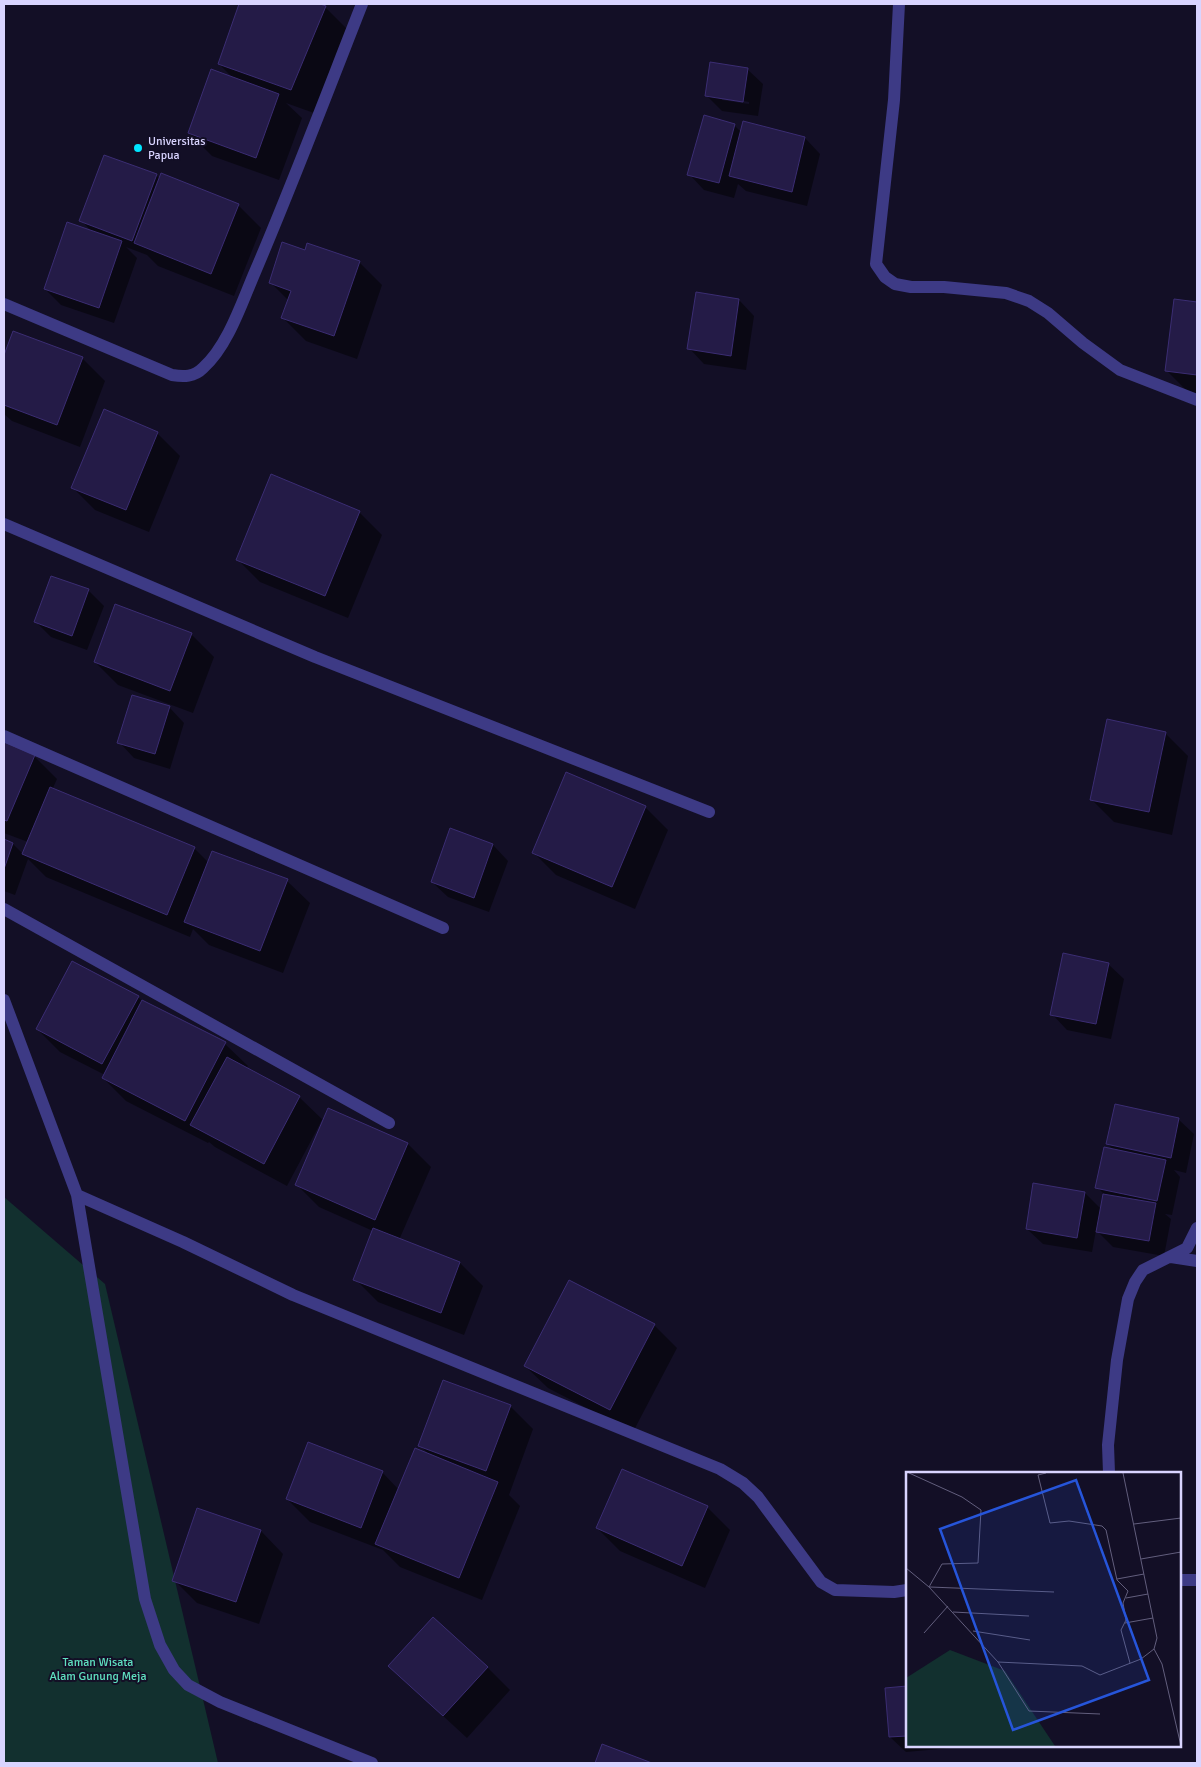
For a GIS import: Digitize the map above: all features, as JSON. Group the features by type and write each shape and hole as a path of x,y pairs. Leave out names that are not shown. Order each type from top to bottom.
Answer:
{"street":[{"path":"4,304 172,375 185,377 194,375 203,368 215,356 234,321 285,202 362,4"},
{"path":"899,4 894,100 876,264 885,277 895,284 911,287 944,287 1006,293 1030,301 1120,370 1197,400"},
{"path":"4,524 315,657 710,812"},
{"path":"4,736 443,928"},
{"path":"4,909 389,1122"},
{"path":"4,1000 77,1195 145,1599 160,1645 174,1670 188,1685 220,1702 372,1763"},
{"path":"77,1195 183,1242 292,1295 720,1469 743,1483 758,1497 820,1582 835,1590 894,1592 906,1590"},
{"path":"1109,1472 1108,1445 1117,1360 1128,1299 1135,1282 1143,1270 1187,1248 1197,1228"},
{"path":"1172,1257 1197,1261"},
{"path":"1181,1580 1197,1580"}],"green space":[{"name":"Taman Wisata Alam Gunung Meja","path":"4,1197 105,1284 218,1763 4,1763"}],"building":[{"path":"239,4 320,4 326,6 291,90 218,64"},
{"path":"710,62 748,68 743,102 705,96"},
{"path":"211,69 279,94 256,158 188,133"},
{"path":"704,115 735,124 719,183 687,175"},
{"path":"743,121 805,137 792,192 729,176"},
{"path":"104,155 157,174 132,241 79,221"},
{"path":"161,173 239,204 211,274 134,243"},
{"path":"67,222 122,241 99,308 44,289"},
{"path":"282,242 305,250 307,243 360,261 334,336 281,318 291,291 269,283"},
{"path":"696,292 739,299 731,356 687,349"},
{"path":"1174,299 1197,302 1197,375 1165,371"},
{"path":"13,331 83,357 57,425 4,405 4,355"},
{"path":"104,409 158,432 126,510 71,488"},
{"path":"271,474 360,511 325,596 236,560"},
{"path":"51,576 89,589 72,636 34,622"},
{"path":"115,604 192,633 170,691 94,662"},
{"path":"132,695 170,706 155,754 117,743"},
{"path":"1107,719 1166,732 1149,812 1090,800"},
{"path":"4,742 35,755 7,821 4,820"},
{"path":"566,772 646,806 612,887 532,853"},
{"path":"50,787 195,847 167,915 22,854"},
{"path":"450,828 493,844 474,898 431,882"},
{"path":"4,839 13,843 4,869"},
{"path":"212,851 288,879 260,951 184,922"},
{"path":"1063,953 1109,963 1096,1024 1050,1015"},
{"path":"72,961 139,996 102,1064 36,1029"},
{"path":"142,1000 226,1042 185,1121 102,1078"},
{"path":"227,1057 300,1096 264,1164 190,1125"},
{"path":"1115,1104 1179,1118 1171,1158 1106,1144"},
{"path":"328,1108 408,1143 375,1220 295,1185"},
{"path":"1104,1147 1166,1160 1157,1201 1095,1188"},
{"path":"1033,1183 1085,1192 1077,1238 1026,1229"},
{"path":"1103,1194 1156,1203 1149,1241 1096,1232"},
{"path":"373,1228 460,1262 441,1313 353,1280"},
{"path":"569,1280 655,1324 610,1410 524,1366"},
{"path":"443,1380 511,1405 486,1471 418,1446"},
{"path":"308,1442 383,1471 361,1528 286,1499"},
{"path":"415,1448 498,1482 459,1578 375,1544"},
{"path":"622,1469 708,1506 682,1566 596,1528"},
{"path":"197,1508 261,1530 236,1602 172,1581"},
{"path":"433,1617 488,1667 443,1716 388,1666"},
{"path":"906,1686 906,1736 889,1737 885,1688"},
{"path":"602,1744 652,1763 595,1763"}],"place":[{"name":"Universitas Papua","path":"138,148"}]}
